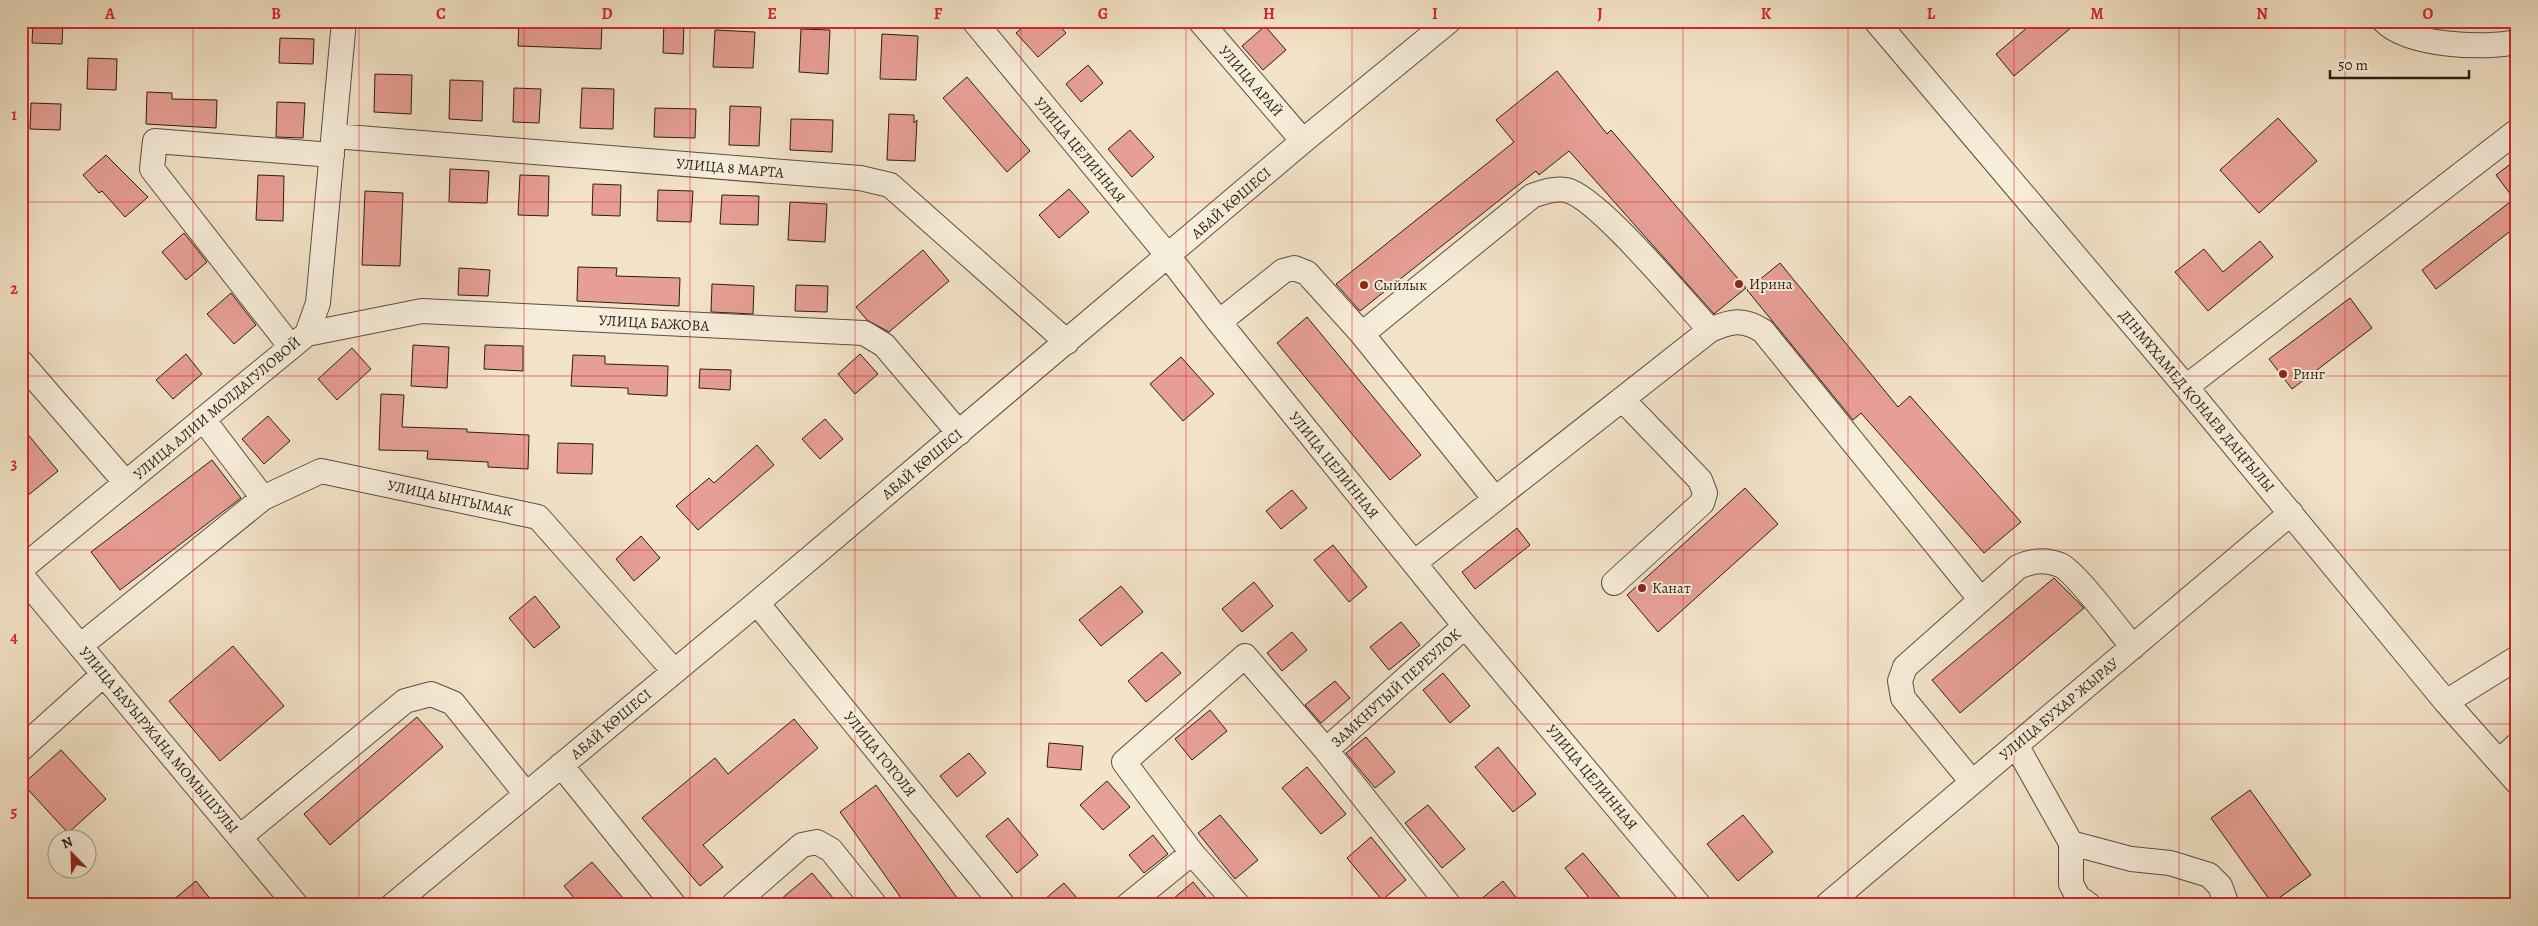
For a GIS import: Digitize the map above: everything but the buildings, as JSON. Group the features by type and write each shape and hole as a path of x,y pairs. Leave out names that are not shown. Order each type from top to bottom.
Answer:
{"street":[{"name":"УЛИЦА АЛИИ МОЛДАГУЛОВОЙ","path":"21,569 299,341 318,303 344,21"},
{"name":"УЛИЦА ЦЕЛИННАЯ","path":"974,21 1169,257 1219,322 1465,626 1699,905"},
{"name":"УЛИЦА АРАЙ","path":"1200,21 1303,141"},
{"name":"ДІНМҰХАМЕД ҚОНАЕВ ДАҢҒЫЛЫ","path":"1876,21 2186,387 2446,702 2508,753 2517,782"},
{"path":"2384,21 2400,33 2448,43 2517,42"},
{"name":"АБАЙ КӨШЕСІ","path":"393,905 757,603 1169,257 1440,24"},
{"path":"2186,387 2517,131"},
{"name":"УЛИЦА 8 МАРТА","path":"299,341 152,168 155,141 333,146 860,178 890,185 1067,342"},
{"path":"1362,334 1532,196 1547,190 1566,190 1581,196 1605,216 1710,330"},
{"path":"1219,322 1283,271 1294,268 1307,273 1362,334 1495,499"},
{"name":"УЛИЦА БАЖОВА","path":"299,341 422,311 864,333 884,345 959,433"},
{"path":"1414,563 1710,330 1738,320 1763,331 1981,600"},
{"path":"21,362 126,483"},
{"path":"1614,583 1702,503 1705,493 1700,480 1622,399"},
{"path":"204,419 263,498"},
{"name":"УЛИЦА ЫНТЫМАК","path":"80,646 263,498 321,470 538,517 674,671"},
{"name":"УЛИЦА БУХАР ЖЫРАУ","path":"1827,905 2291,513"},
{"path":"1972,782 1904,698 1900,682 1905,667 2018,568 2026,563 2048,562 2060,565 2068,570 2133,647"},
{"name":"УЛИЦА БАУЫРЖАНА МОМЫШУЛЫ","path":"21,575 296,905"},
{"name":"УЛИЦА ГОГОЛЯ","path":"757,603 1002,904"},
{"name":"ЗАМКНУТЫЙ ПЕРЕУЛОК","path":"1326,750 1465,626"},
{"name":"ЗАМКНУТЫЙ ПЕРЕУЛОК","path":"1238,905 1192,853 1124,762 1245,656 1326,750 1448,905"},
{"path":"2446,702 2517,658"},
{"path":"21,749 104,674"},
{"path":"240,837 405,701 431,694 453,703 526,794"},
{"path":"2016,745 2071,843 2071,884 2078,897 2089,905"},
{"path":"561,765 674,905"},
{"path":"733,905 802,845 816,842 831,850 875,905"},
{"path":"2071,843 2131,859 2170,863 2209,874 2220,886 2227,905"},
{"path":"1128,905 1192,853"}],"place":[{"name":"Ирина","path":"1739,284"},
{"name":"Сыйлык","path":"1364,285"},
{"name":"Ринг","path":"2283,374"},
{"name":"Канат","path":"1642,588"}]}
